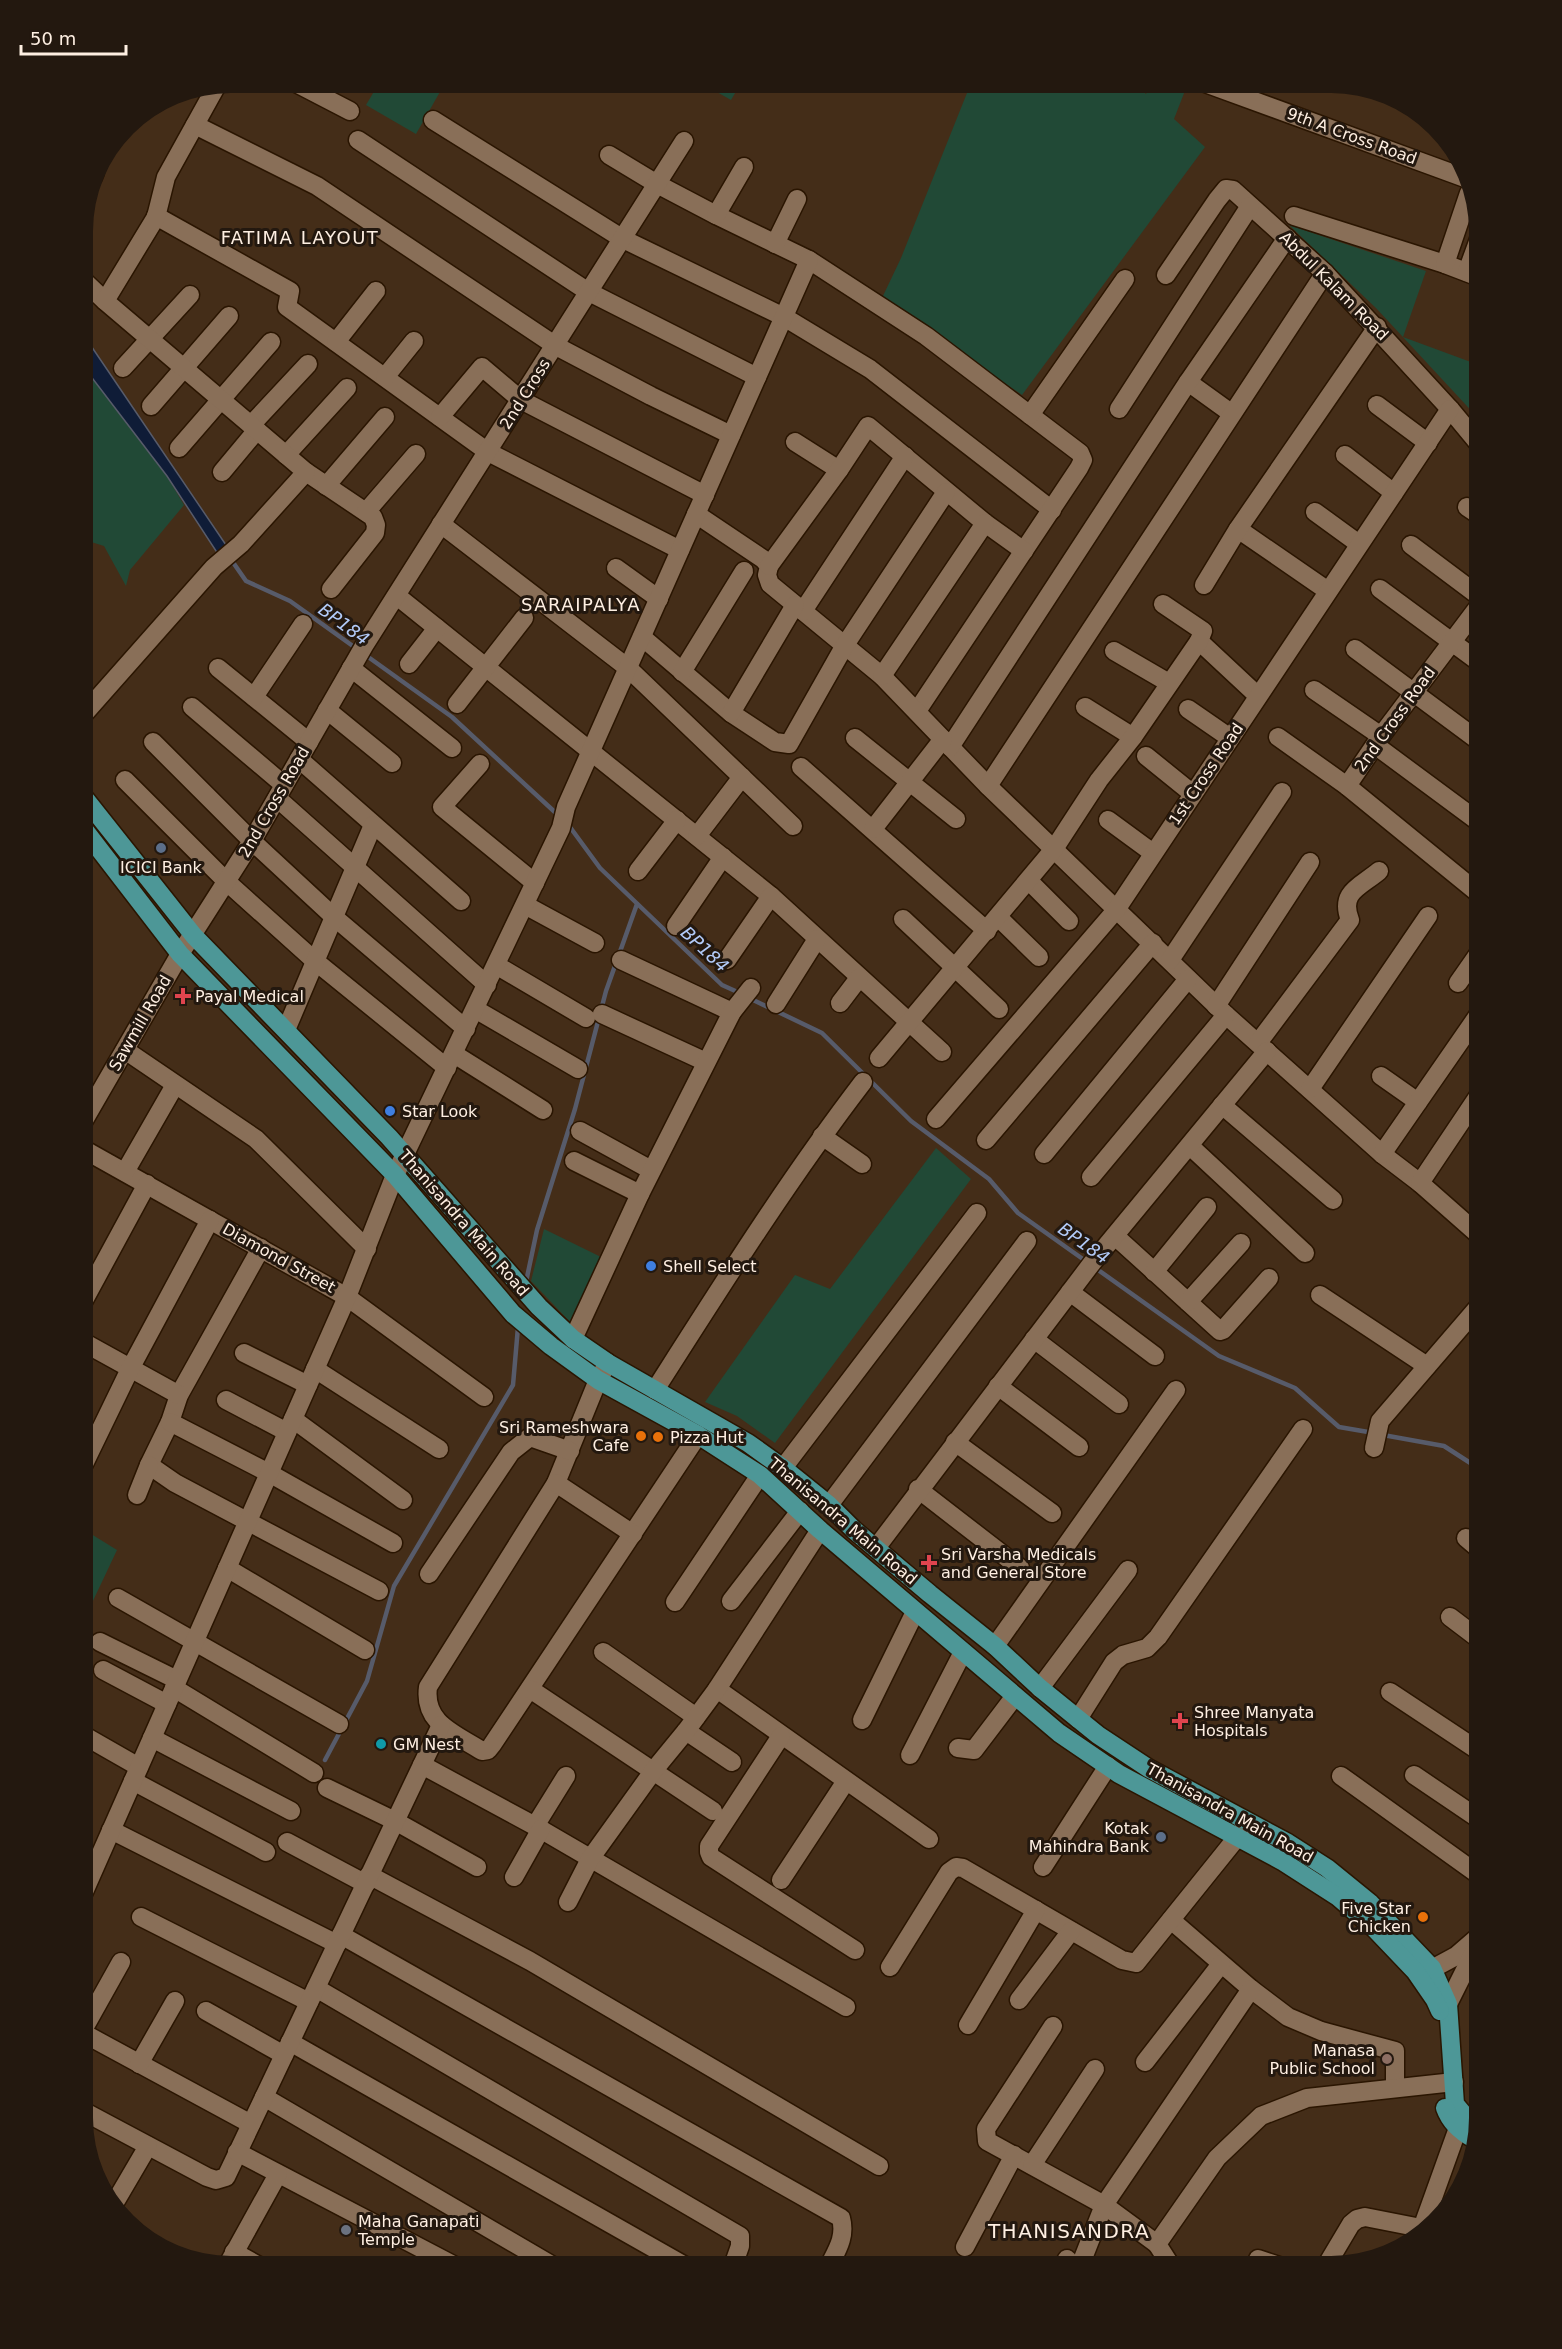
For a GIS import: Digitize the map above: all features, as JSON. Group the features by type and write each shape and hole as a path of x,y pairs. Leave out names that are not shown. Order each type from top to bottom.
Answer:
{"main road":[{"name":"Thanisandra Main Road","path":"93,809 194,936 406,1156 539,1307 573,1339 608,1363 748,1443 783,1468 830,1505 876,1548 1098,1735 1148,1768 1288,1843 1328,1868 1370,1903 1425,1972 1444,2006"},
{"name":"Thanisandra Main Road","path":"93,841 180,954 395,1175 513,1314 598,1380 698,1435 760,1474 820,1530 915,1612 1059,1732 1108,1766 1282,1861 1338,1897 1425,1972"},
{"path":"1444,2006 1448,2083 1445,2110 1467,2123"}],"street":[{"path":"316,93 350,111"},
{"name":"9th A Cross Road","path":"1232,93 1458,175"},
{"path":"105,300 156,216 166,177 212,95"},
{"path":"433,120 623,239 784,317 870,369 1052,510"},
{"path":"195,125 316,186 555,346 731,435"},
{"path":"358,140 587,291 757,377"},
{"name":"2nd Cross","path":"357,657 684,141"},
{"path":"609,154 657,184 809,260 926,336 1080,453 1083,460 1052,510 918,711"},
{"path":"716,215 744,167"},
{"name":"Abdul Kalam Road","path":"1202,279 1170,269 1226,189 1233,190 1325,273 1377,327 1469,432"},
{"path":"775,244 797,199"},
{"path":"1445,264 1466,203"},
{"path":"1119,410 1250,206"},
{"path":"156,216 290,291 287,307 488,452 680,550"},
{"path":"1293,216 1469,273"},
{"path":"873,829 911,781 946,743 1287,238"},
{"path":"93,1870 348,1297 395,1175 561,828 566,807 809,260"},
{"path":"988,786 1325,273"},
{"path":"1030,415 1125,279"},
{"path":"93,289 306,472 373,517 376,525 375,533 331,589"},
{"path":"336,342 376,291"},
{"path":"123,368 190,295"},
{"path":"151,406 229,316"},
{"path":"1204,585 1238,529 1377,327"},
{"path":"385,377 414,341"},
{"path":"179,448 271,342"},
{"path":"222,472 254,428 308,364"},
{"path":"440,417 482,367 521,400 705,495"},
{"path":"1188,382 1231,414"},
{"path":"286,455 347,388"},
{"path":"1377,405 1428,442"},
{"name":"1st Cross Road","path":"936,1119 1116,910 1450,409"},
{"path":"326,486 385,417"},
{"path":"1024,551 946,492 868,426 769,566 766,575 770,584 882,676 988,786 1153,943 1188,980 1382,1154 1469,1220"},
{"path":"795,442 839,470"},
{"path":"366,512 416,454"},
{"path":"731,713 799,608 904,456"},
{"path":"1346,456 1394,493"},
{"path":"93,704 214,567 241,544 306,472"},
{"path":"642,637 731,713 775,742 789,744 845,645 946,492"},
{"path":"1315,512 1359,544"},
{"path":"696,514 763,559 769,566"},
{"path":"882,676 985,523"},
{"path":"441,525 628,668 793,826"},
{"path":"1238,529 1328,591"},
{"path":"1411,545 1469,588"},
{"path":"616,568 658,599"},
{"path":"682,672 744,571"},
{"path":"1380,589 1469,654"},
{"path":"397,596 592,750 771,896 942,1052"},
{"path":"879,1058 1054,849 1099,780 1133,737 1199,641 1203,632 1163,604"},
{"path":"457,704 524,618"},
{"name":"2nd Cross Road","path":"1469,619 1347,786 1469,885"},
{"path":"254,697 303,624"},
{"path":"409,664 437,628"},
{"path":"1199,641 1258,696"},
{"path":"1355,649 1469,734"},
{"path":"1114,651 1169,683"},
{"path":"357,657 452,748"},
{"name":"2nd Cross Road","path":"180,954 194,936 252,841 357,657"},
{"path":"218,668 309,742"},
{"path":"1314,690 1469,814"},
{"path":"192,707 355,869 487,985"},
{"path":"1085,707 1133,737"},
{"path":"1188,709 1230,738"},
{"path":"327,710 392,763"},
{"path":"1278,737 1347,786"},
{"path":"855,738 956,819"},
{"path":"153,742 252,841 334,917 466,1029"},
{"path":"1146,756 1193,794"},
{"path":"299,759 461,901"},
{"path":"480,764 442,807 535,884"},
{"path":"801,767 873,829 993,924 1039,957"},
{"path":"697,836 742,777"},
{"path":"125,780 227,882 315,962 451,1061 543,1110"},
{"path":"1170,960 1282,792"},
{"path":"638,871 677,820"},
{"path":"1108,820 1153,853"},
{"path":"286,1030 374,825"},
{"path":"676,926 723,857"},
{"path":"1091,1177 1221,1010 1310,862"},
{"path":"876,1548 918,1489 1087,1269 1222,1105 1350,920 1346,902 1350,893 1379,871"},
{"path":"1029,881 1069,921"},
{"path":"727,960 771,896"},
{"path":"525,905 595,943"},
{"path":"1310,1089 1428,916"},
{"path":"903,919 999,1009"},
{"path":"776,1004 817,939"},
{"path":"986,1140 1153,943"},
{"name":"Sawmill Road","path":"93,1105 180,954"},
{"path":"621,960 732,1012"},
{"path":"496,965 594,1016 706,1062"},
{"path":"1458,982 1469,967"},
{"path":"840,1003 859,978"},
{"path":"1044,1154 1188,980"},
{"path":"573,1339 651,1170 732,1012 751,988"},
{"path":"475,1009 578,1069"},
{"path":"1382,1154 1469,1028"},
{"path":"125,1050 256,1139 366,1249"},
{"path":"1382,1076 1418,1102"},
{"path":"655,1390 752,1238 822,1136 863,1082"},
{"path":"124,1172 175,1085"},
{"path":"1222,1105 1333,1200"},
{"path":"1420,1183 1469,1110"},
{"path":"580,1131 651,1170"},
{"path":"822,1136 862,1164"},
{"path":"1190,1146 1305,1253"},
{"path":"93,1155 210,1220"},
{"path":"574,1161 640,1194"},
{"path":"93,1284 147,1184"},
{"path":"1154,1272 1207,1207"},
{"path":"783,1468 977,1213"},
{"name":"Diamond Street","path":"93,1445 130,1369 210,1220 348,1297 484,1397"},
{"path":"1115,1236 1222,1331 1269,1278"},
{"path":"830,1505 1027,1241"},
{"path":"1188,1302 1241,1243"},
{"path":"137,1495 170,1422 179,1395 261,1248"},
{"path":"1070,1292 1155,1356"},
{"path":"1320,1295 1427,1366"},
{"path":"1374,1448 1380,1421 1469,1318"},
{"path":"1034,1339 1119,1404"},
{"path":"93,1348 179,1395"},
{"path":"244,1353 312,1377 439,1449"},
{"path":"608,1363 598,1380 556,1483 428,1687 427,1699 431,1712 441,1725 482,1751 488,1750 698,1435"},
{"path":"998,1386 1079,1447"},
{"path":"995,1646 1176,1390"},
{"path":"226,1400 290,1426 403,1500"},
{"path":"170,1422 269,1473 393,1543"},
{"path":"1078,1719 1114,1662 1123,1655 1146,1647 1158,1636 1303,1429"},
{"path":"429,1574 511,1452 530,1437 570,1451"},
{"path":"955,1442 1052,1513"},
{"path":"149,1465 175,1483 379,1591"},
{"path":"675,1602 760,1474"},
{"path":"556,1483 633,1534"},
{"path":"918,1489 1020,1568"},
{"path":"731,1601 800,1511"},
{"path":"568,1902 590,1859 654,1770 717,1689 820,1530"},
{"path":"227,1568 365,1650"},
{"path":"1041,1688 1128,1570"},
{"path":"118,1598 339,1724"},
{"path":"862,1720 915,1612"},
{"path":"1450,1617 1469,1631"},
{"path":"100,1642 172,1691 314,1773"},
{"path":"603,1652 691,1724 732,1762"},
{"path":"910,1755 963,1652"},
{"path":"103,1670 172,1691"},
{"path":"530,1689 713,1811"},
{"path":"717,1689 929,1839"},
{"path":"1390,1692 1469,1744"},
{"path":"958,1748 974,1750 1015,1696"},
{"path":"93,2117 207,2177 216,2180 226,2177 441,1725"},
{"path":"781,1736 709,1846 708,1852 711,1857 855,1950"},
{"path":"152,1738 291,1811"},
{"path":"93,1743 136,1774 266,1852"},
{"path":"422,1765 538,1828 846,2007"},
{"path":"1042,1866 1108,1766"},
{"path":"1414,1775 1469,1812"},
{"path":"514,1877 566,1776"},
{"path":"1341,1776 1469,1868"},
{"path":"781,1880 846,1781"},
{"path":"327,1788 395,1821 477,1866"},
{"path":"890,1967 949,1872 956,1867 963,1868 1122,1960 1136,1963 1249,1822"},
{"path":"111,1830 339,1940 841,2218 844,2230 841,2244 834,2256"},
{"path":"287,1842 530,1962 879,2166"},
{"path":"968,2025 1036,1910"},
{"path":"141,1917 312,1995 740,2236 736,2256"},
{"path":"1171,1920 1251,1989 1288,2017 1321,2031 1395,2051 1395,2088"},
{"path":"1019,2000 1071,1930"},
{"path":"1425,1972 1456,1956 1469,1945"},
{"path":"1444,2006 1469,1960"},
{"path":"93,2012 121,1962"},
{"path":"1145,2062 1221,1964"},
{"path":"1075,2256 1104,2205 1251,1989"},
{"path":"139,2064 175,2001"},
{"path":"206,2011 287,2049 667,2256"},
{"path":"1053,2026 986,2129 987,2141 1104,2205 1157,2244 1165,2256"},
{"path":"93,2037 250,2124"},
{"path":"1032,2165 1095,2069"},
{"path":"1157,2244 1217,2158 1261,2116 1307,2098 1448,2083"},
{"path":"264,2097 536,2256"},
{"path":"1426,2219 1467,2123"},
{"path":"115,2193 147,2146"},
{"path":"237,2152 436,2256"},
{"path":"965,2247 1014,2155"},
{"path":"232,2256 278,2174"},
{"path":"1332,2256 1351,2224 1357,2219 1365,2217 1414,2228"}],"green space":[{"path":"373,93 439,93 416,134 366,105"},
{"path":"719,93 735,93 731,100"},
{"path":"967,93 1184,93 1174,119 1205,147 1022,395 882,298 901,258"},
{"path":"1289,225 1426,271 1403,337 1469,361 1469,408 1376,308"},
{"path":"93,379 167,476 184,505 130,570 126,586 104,546 93,543"},
{"path":"936,1148 971,1179 775,1443 737,1416 705,1402 795,1275 830,1289"},
{"path":"544,1229 601,1257 572,1324 531,1281"},
{"path":"93,1535 117,1550 93,1601"}],"water":[{"path":"93,349 226,545 218,554 167,476 93,379"}],"waterway":[{"name":"BP184","path":"230,558 246,581 290,601 357,649"},
{"name":"BP184","path":"364,654 452,717 558,815"},
{"name":"BP184","path":"567,823 600,868 722,985 742,994"},
{"path":"526,1282 537,1230 575,1109 606,991 637,904"},
{"name":"BP184","path":"749,998 822,1033 911,1121 989,1179 1018,1213 1087,1262"},
{"name":"BP184","path":"1094,1267 1219,1356 1295,1388 1339,1427 1374,1433"},
{"path":"325,1760 367,1681 394,1586 513,1385 518,1327"},
{"name":"BP184","path":"1383,1435 1444,1446 1469,1462"}],"place":[{"name":"ICICI Bank","path":"161,848"},
{"name":"Payal Medical","path":"183,996"},
{"name":"Star Look","path":"390,1111"},
{"name":"Shell Select","path":"651,1266"},
{"name":"Sri Rameshwara Cafe","path":"641,1436"},
{"name":"Pizza Hut","path":"658,1437"},
{"name":"Sri Varsha Medicals and General Store","path":"929,1563"},
{"name":"Shree Manyata Hospitals","path":"1180,1721"},
{"name":"GM Nest","path":"381,1744"},
{"name":"Kotak Mahindra Bank","path":"1161,1837"},
{"name":"Five Star Chicken","path":"1423,1917"},
{"name":"Manasa Public School","path":"1387,2059"},
{"name":"Maha Ganapati Temple","path":"346,2230"}],"district":[{"name":"FATIMA LAYOUT","path":"300,237"},
{"name":"SARAIPALYA","path":"581,604"},
{"name":"THANISANDRA","path":"1069,2231"}]}
